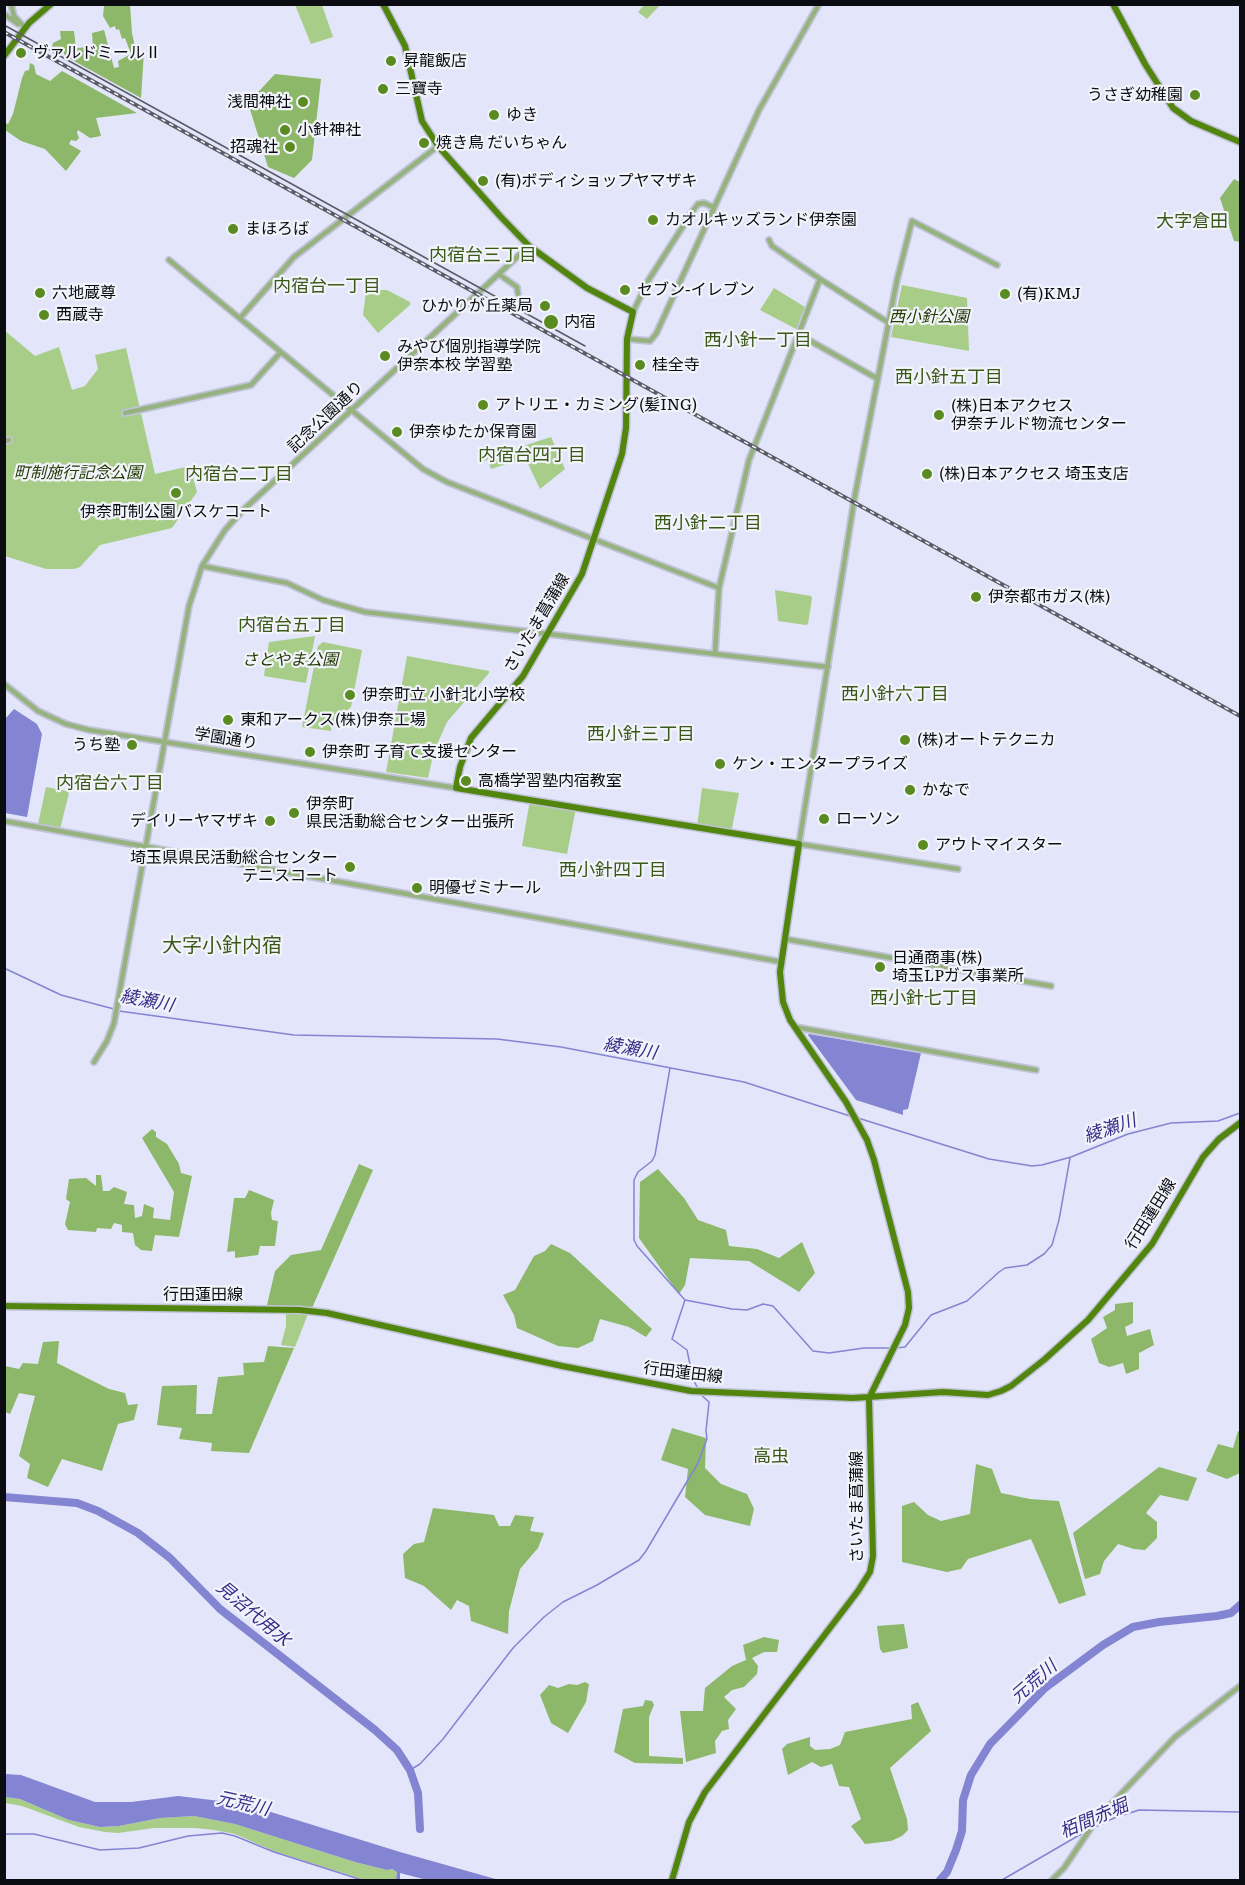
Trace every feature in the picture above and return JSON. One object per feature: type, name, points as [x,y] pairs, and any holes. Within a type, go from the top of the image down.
[{"type":"main road","points":[[4,56],[25,28],[51,4]]},
{"type":"main road","points":[[383,4],[405,46],[422,121],[438,146],[529,246],[587,288],[633,312]]},
{"type":"main road","points":[[1113,4],[1145,64],[1173,108],[1191,121],[1240,142]]},
{"type":"main road","name":"さいたま菖蒲線","points":[[456,788],[460,767],[471,738],[523,676],[578,583],[622,454],[626,428],[627,339],[633,312]]},
{"type":"main road","points":[[456,788],[800,844],[780,980],[781,995],[795,1028]]},
{"type":"main road","name":"さいたま菖蒲線","points":[[672,1881],[689,1822],[705,1792],[858,1591],[870,1572],[873,1556],[869,1398],[905,1325],[909,1300],[874,1160],[859,1123],[795,1028]]},
{"type":"main road","name":"行田蓮田線","points":[[4,1306],[313,1311],[666,1387],[733,1393],[869,1398],[944,1392],[988,1395],[1001,1392],[1011,1386],[1088,1320],[1152,1244],[1203,1157],[1219,1139],[1240,1124]]},
{"type":"street","points":[[627,339],[650,341],[656,334],[759,110],[819,4]]},
{"type":"street","points":[[11,6],[15,18],[25,28],[4,12],[11,6]]},
{"type":"street","points":[[240,318],[294,257],[438,146]]},
{"type":"street","points":[[633,312],[648,281],[698,204],[704,203],[713,207]]},
{"type":"street","points":[[958,869],[800,844],[855,495],[901,260],[912,221],[997,265]]},
{"type":"street","points":[[769,240],[772,246],[820,279],[890,323]]},
{"type":"street","name":"記念公園通り","points":[[94,1062],[106,1041],[117,1006],[189,606],[202,566],[225,530],[242,511],[529,246]]},
{"type":"street","points":[[169,260],[423,469],[447,482],[719,588]]},
{"type":"street","points":[[500,275],[517,287],[518,294]]},
{"type":"street","points":[[716,654],[719,588],[749,460],[820,279]]},
{"type":"street","points":[[798,334],[878,379]]},
{"type":"street","points":[[124,413],[251,385],[280,353]]},
{"type":"street","points":[[202,566],[287,583],[323,600],[365,612],[828,667]]},
{"type":"street","name":"学園通り","points":[[4,684],[38,711],[66,724],[89,730],[456,788]]},
{"type":"street","points":[[4,821],[782,962]]},
{"type":"street","points":[[786,939],[1051,986]]},
{"type":"street","points":[[795,1028],[1036,1070]]},
{"type":"street","points":[[1052,1881],[1064,1868],[1096,1819],[1175,1737],[1240,1686]]},
{"type":"green space","points":[[130,5],[136,51],[144,51],[141,98],[65,56],[63,51],[52,47],[53,43],[61,39],[60,31],[74,31],[76,48],[93,47],[92,33],[104,30],[114,68],[119,67],[118,61],[131,54],[119,29],[116,30],[115,26],[110,28],[103,16],[104,6]]},
{"type":"green space","points":[[295,5],[322,5],[333,37],[311,44]]},
{"type":"green space","points":[[644,5],[660,5],[647,19],[638,12]]},
{"type":"green space","points":[[30,63],[34,65],[36,74],[50,81],[62,71],[137,113],[96,118],[101,136],[90,138],[78,130],[79,138],[76,141],[71,140],[69,144],[81,151],[66,171],[45,149],[21,141],[5,130],[5,123],[8,124],[13,114],[22,78],[25,71],[29,70]]},
{"type":"green space","points":[[275,74],[321,79],[312,160],[294,178],[268,167],[248,103]]},
{"type":"green space","points":[[1234,179],[1240,182],[1240,242],[1234,241],[1220,198]]},
{"type":"green space","name":"西小針公園","points":[[902,285],[967,298],[969,351],[891,337]]},
{"type":"green space","points":[[774,288],[805,307],[796,329],[760,310]]},
{"type":"green space","points":[[368,290],[387,290],[410,302],[410,305],[378,333],[363,315]]},
{"type":"green space","name":"町制施行記念公園","points":[[4,330],[35,356],[59,347],[72,390],[85,386],[98,369],[95,355],[126,348],[155,474],[190,466],[197,492],[172,528],[100,545],[80,567],[74,569],[46,569],[5,556]]},
{"type":"green space","points":[[551,437],[565,469],[540,489],[520,447]]},
{"type":"green space","points":[[514,447],[521,459],[491,469],[488,460],[484,461],[481,453]]},
{"type":"green space","points":[[775,590],[811,596],[808,624],[778,621]]},
{"type":"green space","name":"さとやま公園","points":[[315,636],[306,683],[264,676],[269,642]]},
{"type":"green space","points":[[323,642],[362,650],[351,707],[332,724],[331,731],[302,727],[318,646]]},
{"type":"green space","points":[[407,656],[489,671],[447,722],[434,751],[428,778],[386,772]]},
{"type":"green space","points":[[46,787],[69,793],[60,829],[38,824]]},
{"type":"green space","points":[[702,788],[739,793],[731,833],[697,827]]},
{"type":"green space","points":[[530,800],[576,808],[567,854],[522,846]]},
{"type":"green space","points":[[152,1129],[156,1132],[156,1137],[167,1144],[179,1164],[181,1173],[192,1176],[179,1237],[155,1235],[152,1251],[141,1250],[135,1245],[133,1233],[122,1232],[122,1225],[114,1223],[111,1229],[97,1228],[96,1232],[68,1230],[65,1224],[70,1202],[66,1199],[69,1179],[86,1178],[96,1186],[96,1175],[101,1175],[103,1191],[109,1191],[114,1187],[127,1192],[124,1204],[134,1205],[135,1218],[142,1216],[144,1204],[154,1208],[153,1218],[170,1220],[174,1192],[142,1138]]},
{"type":"green space","points":[[359,1164],[373,1170],[312,1308],[267,1305],[275,1271],[291,1255],[321,1250]]},
{"type":"green space","points":[[658,1169],[684,1198],[698,1220],[726,1230],[729,1246],[757,1249],[779,1258],[802,1242],[815,1273],[799,1292],[749,1261],[690,1258],[685,1285],[679,1294],[639,1238],[640,1182]]},
{"type":"green space","points":[[249,1190],[274,1200],[272,1220],[278,1221],[275,1246],[260,1246],[258,1255],[235,1258],[235,1251],[227,1252],[234,1198],[245,1198]]},
{"type":"green space","points":[[551,1244],[570,1253],[652,1329],[646,1337],[629,1327],[600,1319],[593,1341],[578,1348],[558,1346],[517,1328],[514,1315],[503,1295],[515,1290],[534,1256],[545,1251]]},
{"type":"green space","points":[[1133,1302],[1133,1323],[1125,1327],[1127,1336],[1150,1329],[1154,1345],[1139,1353],[1139,1369],[1126,1374],[1123,1363],[1109,1367],[1099,1363],[1091,1339],[1107,1328],[1103,1317],[1115,1310],[1115,1304]]},
{"type":"green space","points":[[286,1312],[308,1314],[295,1347],[281,1345],[286,1326]]},
{"type":"green space","points":[[59,1341],[57,1363],[109,1389],[125,1393],[128,1405],[138,1404],[134,1420],[118,1424],[102,1471],[62,1459],[48,1487],[27,1478],[30,1464],[19,1456],[35,1396],[19,1393],[10,1414],[5,1412],[5,1366],[19,1369],[23,1363],[38,1364],[43,1342]]},
{"type":"green space","points":[[268,1346],[294,1348],[249,1453],[211,1451],[212,1443],[179,1439],[182,1428],[157,1425],[162,1386],[197,1385],[196,1414],[212,1414],[218,1377],[244,1375],[243,1363],[264,1362]]},
{"type":"green space","points":[[672,1428],[706,1438],[705,1468],[721,1484],[747,1494],[754,1509],[750,1526],[705,1515],[685,1497],[688,1469],[661,1460]]},
{"type":"green space","points":[[1238,1431],[1240,1432],[1240,1473],[1227,1479],[1206,1471],[1218,1444],[1233,1448]]},
{"type":"green space","points":[[976,1464],[992,1469],[1001,1493],[1030,1499],[1059,1501],[1086,1595],[1059,1604],[1031,1539],[968,1559],[961,1569],[947,1572],[902,1562],[902,1506],[914,1502],[928,1515],[941,1521],[970,1514]]},
{"type":"green space","points":[[1159,1467],[1197,1478],[1188,1501],[1160,1495],[1146,1513],[1157,1522],[1157,1538],[1145,1550],[1118,1544],[1104,1561],[1100,1574],[1085,1579],[1073,1533]]},
{"type":"green space","points":[[433,1508],[494,1515],[499,1526],[510,1526],[515,1515],[534,1517],[530,1531],[544,1533],[538,1548],[520,1569],[509,1611],[508,1634],[471,1621],[469,1606],[457,1600],[451,1610],[424,1586],[405,1578],[403,1554],[414,1544],[424,1542]]},
{"type":"green space","points":[[904,1624],[908,1648],[883,1653],[880,1649],[877,1626]]},
{"type":"green space","points":[[764,1637],[779,1640],[777,1652],[764,1652],[752,1658],[758,1666],[757,1674],[744,1687],[732,1690],[724,1697],[736,1709],[728,1720],[729,1729],[722,1731],[715,1741],[716,1753],[686,1762],[680,1711],[703,1711],[705,1688],[732,1666],[746,1660],[743,1645]]},
{"type":"green space","points":[[585,1682],[589,1684],[586,1702],[568,1733],[551,1723],[540,1695],[549,1685],[558,1688]]},
{"type":"green space","points":[[645,1700],[652,1701],[654,1705],[649,1717],[649,1756],[683,1758],[683,1764],[635,1763],[614,1752],[623,1709],[643,1706]]},
{"type":"green space","points":[[918,1702],[931,1731],[890,1768],[907,1819],[908,1830],[891,1841],[865,1844],[851,1826],[861,1819],[849,1787],[839,1786],[832,1764],[821,1767],[812,1762],[788,1775],[782,1749],[787,1744],[810,1737],[810,1746],[815,1750],[830,1749],[840,1745],[845,1732],[912,1719],[911,1705]]},
{"type":"green space","points":[[5,1797],[20,1799],[69,1820],[100,1827],[119,1826],[160,1818],[194,1816],[235,1824],[355,1862],[387,1870],[392,1869],[397,1872],[396,1880],[365,1880],[276,1852],[235,1834],[214,1830],[154,1828],[118,1833],[79,1827],[22,1806],[5,1803]]},
{"type":"water","points":[[14,709],[37,724],[42,734],[27,817],[5,813],[5,719]]},
{"type":"water","points":[[809,1034],[921,1053],[908,1109],[903,1110],[903,1115],[856,1100]]},
{"type":"water","points":[[5,1774],[21,1775],[95,1802],[131,1802],[178,1796],[245,1804],[499,1880],[427,1880],[400,1873],[400,1880],[396,1880],[397,1872],[392,1869],[387,1870],[355,1862],[235,1824],[194,1816],[160,1818],[119,1826],[100,1827],[69,1820],[20,1799],[5,1797]]},
{"type":"waterway","name":"綾瀬川","points":[[4,968],[61,995],[114,1009]]},
{"type":"waterway","name":"綾瀬川","points":[[119,1011],[294,1035],[497,1039],[561,1047],[744,1082],[850,1116]]},
{"type":"waterway","points":[[670,1068],[655,1155],[652,1161],[638,1172],[634,1180],[634,1240],[637,1246],[685,1300],[732,1309],[747,1310],[763,1304],[773,1306],[813,1351],[829,1353],[864,1348],[891,1348]]},
{"type":"waterway","name":"綾瀬川","points":[[858,1118],[989,1159],[1032,1166],[1071,1157],[1128,1134],[1171,1123],[1218,1121],[1240,1113]]},
{"type":"waterway","points":[[896,1348],[905,1347],[931,1315],[967,1301],[1005,1268],[1027,1265],[1044,1254],[1052,1245],[1059,1220],[1070,1158]]},
{"type":"waterway","points":[[685,1300],[672,1339],[687,1350],[693,1379],[698,1389]]},
{"type":"waterway","points":[[410,1770],[420,1764],[443,1739],[513,1648],[544,1617],[563,1602],[639,1560],[646,1551],[698,1463],[707,1439],[709,1402],[699,1393]]},
{"type":"waterway","name":"見沼代用水","points":[[4,1497],[77,1503],[98,1511],[138,1533],[170,1558],[220,1609],[375,1730],[397,1750],[410,1770],[418,1793],[420,1829]]},
{"type":"waterway","name":"元荒川","points":[[940,1880],[947,1872],[962,1831],[963,1800],[971,1775],[990,1744],[1045,1688],[1103,1645],[1133,1627],[1217,1616],[1231,1613],[1240,1605]]},
{"type":"waterway","name":"見沼代用水","points":[[220,1609],[375,1730],[397,1750],[410,1770],[418,1793],[420,1829]]},
{"type":"waterway","name":"栢間赤堀","points":[[1095,1827],[1139,1810],[1240,1812]]},
{"type":"waterway","name":"栢間赤堀","points":[[1002,1880],[1088,1830]]},
{"type":"waterway","points":[[4,1834],[34,1834],[100,1850],[139,1848],[188,1836],[222,1833],[362,1880]]},
{"type":"tram line","points":[[4,25],[585,346]]},
{"type":"railway","points":[[4,32],[1240,716]]},
{"type":"place","name":"ヴァルドミールⅡ","points":[[21,53]]},
{"type":"place","name":"昇龍飯店","points":[[391,61]]},
{"type":"place","name":"三寶寺","points":[[383,89]]},
{"type":"place","name":"うさぎ幼稚園","points":[[1195,95]]},
{"type":"place","name":"浅間神社","points":[[303,102]]},
{"type":"place","name":"ゆき","points":[[494,115]]},
{"type":"place","name":"小針神社","points":[[285,130]]},
{"type":"place","name":"焼き鳥 だいちゃん","points":[[424,143]]},
{"type":"place","name":"招魂社","points":[[290,147]]},
{"type":"place","name":"(有)ボディショップヤマザキ","points":[[483,181]]},
{"type":"place","name":"カオルキッズランド伊奈園","points":[[653,220]]},
{"type":"place","name":"まほろば","points":[[233,229]]},
{"type":"place","name":"セブン-イレブン","points":[[625,290]]},
{"type":"place","name":"六地蔵尊","points":[[40,293]]},
{"type":"place","name":"(有)KMJ","points":[[1005,294]]},
{"type":"place","name":"ひかりが丘薬局","points":[[545,306]]},
{"type":"place","name":"西蔵寺","points":[[44,315]]},
{"type":"place","name":"内宿","points":[[551,322]]},
{"type":"place","name":"みやび個別指導学院 伊奈本校 学習塾","points":[[385,356]]},
{"type":"place","name":"桂全寺","points":[[640,365]]},
{"type":"place","name":"アトリエ・カミング(髪ING)","points":[[483,405]]},
{"type":"place","name":"(株)日本アクセス 伊奈チルド物流センター","points":[[939,415]]},
{"type":"place","name":"伊奈ゆたか保育園","points":[[397,432]]},
{"type":"place","name":"(株)日本アクセス 埼玉支店","points":[[927,474]]},
{"type":"place","name":"伊奈町制公園バスケコート","points":[[176,493]]},
{"type":"place","name":"伊奈都市ガス(株)","points":[[976,597]]},
{"type":"place","name":"伊奈町立 小針北小学校","points":[[350,695]]},
{"type":"place","name":"東和アークス(株)伊奈工場","points":[[228,720]]},
{"type":"place","name":"(株)オートテクニカ","points":[[905,740]]},
{"type":"place","name":"うち塾","points":[[132,745]]},
{"type":"place","name":"伊奈町 子育て支援センター","points":[[310,752]]},
{"type":"place","name":"ケン・エンタープライズ","points":[[720,764]]},
{"type":"place","name":"高橋学習塾内宿教室","points":[[466,781]]},
{"type":"place","name":"かなで","points":[[910,790]]},
{"type":"place","name":"伊奈町 県民活動総合センター出張所","points":[[294,813]]},
{"type":"place","name":"ローソン","points":[[824,819]]},
{"type":"place","name":"デイリーヤマザキ","points":[[270,821]]},
{"type":"place","name":"アウトマイスター","points":[[923,845]]},
{"type":"place","name":"埼玉県県民活動総合センター テニスコート","points":[[350,867]]},
{"type":"place","name":"明優ゼミナール","points":[[417,888]]},
{"type":"place","name":"日通商事(株) 埼玉LPガス事業所","points":[[880,967]]},
{"type":"district","name":"大字倉田","points":[[1192,222]]},
{"type":"district","name":"内宿台三丁目","points":[[483,256]]},
{"type":"district","name":"内宿台一丁目","points":[[327,287]]},
{"type":"district","name":"西小針一丁目","points":[[758,341]]},
{"type":"district","name":"西小針五丁目","points":[[949,378]]},
{"type":"district","name":"内宿台四丁目","points":[[532,456]]},
{"type":"district","name":"内宿台二丁目","points":[[239,475]]},
{"type":"district","name":"西小針二丁目","points":[[708,524]]},
{"type":"district","name":"内宿台五丁目","points":[[292,626]]},
{"type":"district","name":"西小針六丁目","points":[[895,695]]},
{"type":"district","name":"西小針三丁目","points":[[641,735]]},
{"type":"district","name":"内宿台六丁目","points":[[110,784]]},
{"type":"district","name":"西小針四丁目","points":[[613,871]]},
{"type":"district","name":"大字小針内宿","points":[[222,946]]},
{"type":"district","name":"西小針七丁目","points":[[924,999]]},
{"type":"district","name":"高虫","points":[[771,1457]]}]
